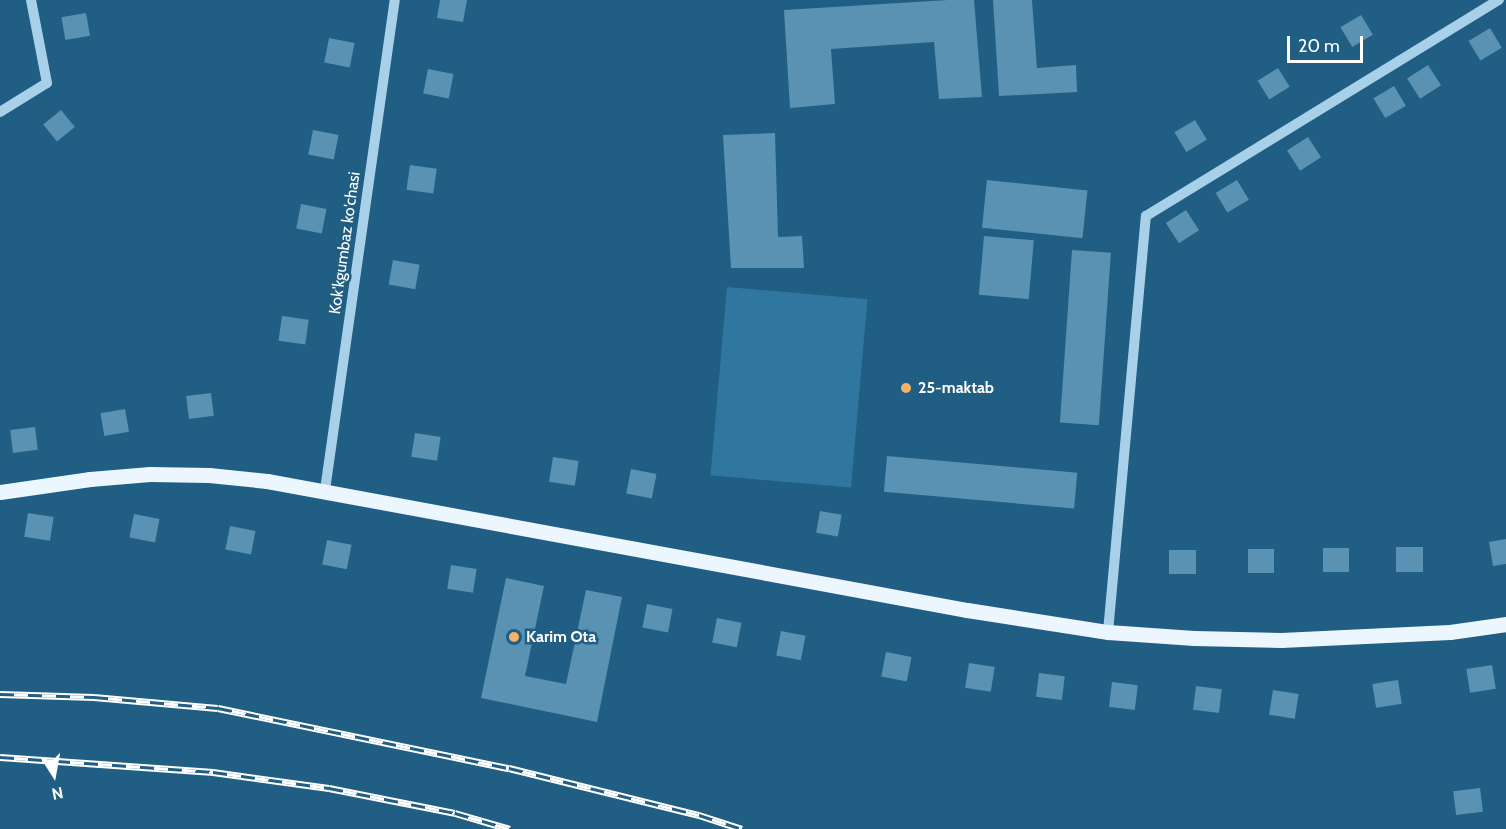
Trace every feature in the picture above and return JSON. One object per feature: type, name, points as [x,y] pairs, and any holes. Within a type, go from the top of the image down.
[{"type":"main road","points":[[0,492],[90,479],[150,474],[209,475],[324,490],[967,610],[1108,632],[1194,638],[1281,640],[1450,632],[1506,624]]},
{"type":"street","points":[[0,111],[47,83],[31,0]]},
{"type":"street","name":"Kok'kgumbaz ko'chasi","points":[[324,490],[395,0]]},
{"type":"street","points":[[1108,632],[1146,216],[1499,0]]},
{"type":"shaded area","points":[[727,287],[867,299],[851,488],[711,475]]},
{"type":"building","points":[[440,0],[467,0],[463,22],[437,18]]},
{"type":"building","points":[[974,0],[982,97],[939,99],[934,42],[831,49],[835,104],[790,108],[784,10]]},
{"type":"building","points":[[993,0],[1032,0],[1037,68],[1076,65],[1077,92],[999,96]]},
{"type":"building","points":[[86,13],[90,36],[65,40],[61,17]]},
{"type":"building","points":[[1361,15],[1373,35],[1352,47],[1340,27]]},
{"type":"building","points":[[1490,28],[1502,48],[1480,61],[1469,41]]},
{"type":"building","points":[[329,38],[355,43],[350,68],[324,63]]},
{"type":"building","points":[[1428,65],[1441,85],[1420,99],[1407,79]]},
{"type":"building","points":[[1278,68],[1290,87],[1269,99],[1258,81]]},
{"type":"building","points":[[428,69],[454,74],[449,99],[423,94]]},
{"type":"building","points":[[1394,86],[1406,106],[1385,118],[1373,98]]},
{"type":"building","points":[[61,110],[75,127],[57,142],[43,124]]},
{"type":"building","points":[[1195,120],[1207,140],[1186,152],[1174,132]]},
{"type":"building","points":[[313,130],[339,135],[334,160],[308,155]]},
{"type":"building","points":[[775,133],[778,237],[802,236],[804,268],[731,268],[723,135]]},
{"type":"building","points":[[1308,137],[1321,157],[1300,171],[1287,151]]},
{"type":"building","points":[[410,165],[437,169],[433,194],[407,190]]},
{"type":"building","points":[[987,180],[1087,191],[1082,238],[982,228]]},
{"type":"building","points":[[1237,180],[1249,200],[1227,213],[1216,193]]},
{"type":"building","points":[[301,204],[327,209],[322,234],[296,229]]},
{"type":"building","points":[[1186,210],[1199,230],[1179,243],[1166,223]]},
{"type":"building","points":[[984,236],[1034,240],[1029,299],[979,295]]},
{"type":"building","points":[[1072,250],[1111,253],[1099,425],[1060,423]]},
{"type":"building","points":[[393,260],[420,265],[415,289],[389,285]]},
{"type":"building","points":[[282,316],[309,320],[305,345],[279,341]]},
{"type":"building","points":[[211,393],[214,416],[189,419],[186,396]]},
{"type":"building","points":[[125,409],[129,432],[104,436],[100,413]]},
{"type":"building","points":[[35,427],[38,450],[13,453],[10,430]]},
{"type":"building","points":[[415,433],[441,437],[437,461],[411,457]]},
{"type":"building","points":[[887,456],[1077,473],[1074,509],[884,492]]},
{"type":"building","points":[[553,457],[579,461],[575,486],[549,482]]},
{"type":"building","points":[[631,469],[657,474],[652,499],[626,494]]},
{"type":"building","points":[[820,511],[842,515],[838,536],[816,533]]},
{"type":"building","points":[[28,513],[54,517],[50,541],[24,537]]},
{"type":"building","points":[[134,514],[160,519],[155,543],[129,538]]},
{"type":"building","points":[[230,526],[256,531],[251,555],[225,550]]},
{"type":"building","points":[[1506,539],[1506,564],[1493,566],[1489,542]]},
{"type":"building","points":[[327,540],[352,545],[347,569],[322,565]]},
{"type":"building","points":[[1396,547],[1423,547],[1423,572],[1396,572]]},
{"type":"building","points":[[1323,548],[1349,548],[1349,572],[1323,572]]},
{"type":"building","points":[[1248,549],[1274,549],[1274,573],[1248,573]]},
{"type":"building","points":[[1169,550],[1196,550],[1196,574],[1169,574]]},
{"type":"building","points":[[451,565],[477,569],[473,593],[447,589]]},
{"type":"building","name":"Karim Ota","points":[[506,578],[544,586],[525,676],[566,684],[586,590],[622,597],[597,722],[481,698]]},
{"type":"building","points":[[647,604],[673,609],[668,633],[642,628]]},
{"type":"building","points":[[717,618],[742,623],[737,647],[712,643]]},
{"type":"building","points":[[781,631],[806,636],[801,660],[776,656]]},
{"type":"building","points":[[886,652],[912,657],[907,682],[881,677]]},
{"type":"building","points":[[969,663],[995,667],[991,692],[965,688]]},
{"type":"building","points":[[1492,665],[1496,689],[1470,693],[1466,669]]},
{"type":"building","points":[[1039,673],[1065,676],[1062,700],[1036,697]]},
{"type":"building","points":[[1398,680],[1402,704],[1376,708],[1372,684]]},
{"type":"building","points":[[1112,682],[1138,685],[1135,710],[1109,707]]},
{"type":"building","points":[[1196,686],[1222,689],[1219,713],[1193,710]]},
{"type":"building","points":[[1273,690],[1299,694],[1295,719],[1269,715]]},
{"type":"building","points":[[1480,788],[1483,812],[1456,815],[1453,791]]},
{"type":"railway","points":[[0,694],[94,697],[218,708],[509,768],[699,815],[742,829]]},
{"type":"railway","points":[[0,757],[213,772],[329,788],[455,813],[510,829]]},
{"type":"place","name":"25-maktab","points":[[906,388]]},
{"type":"place","name":"Karim Ota","points":[[514,637]]}]
